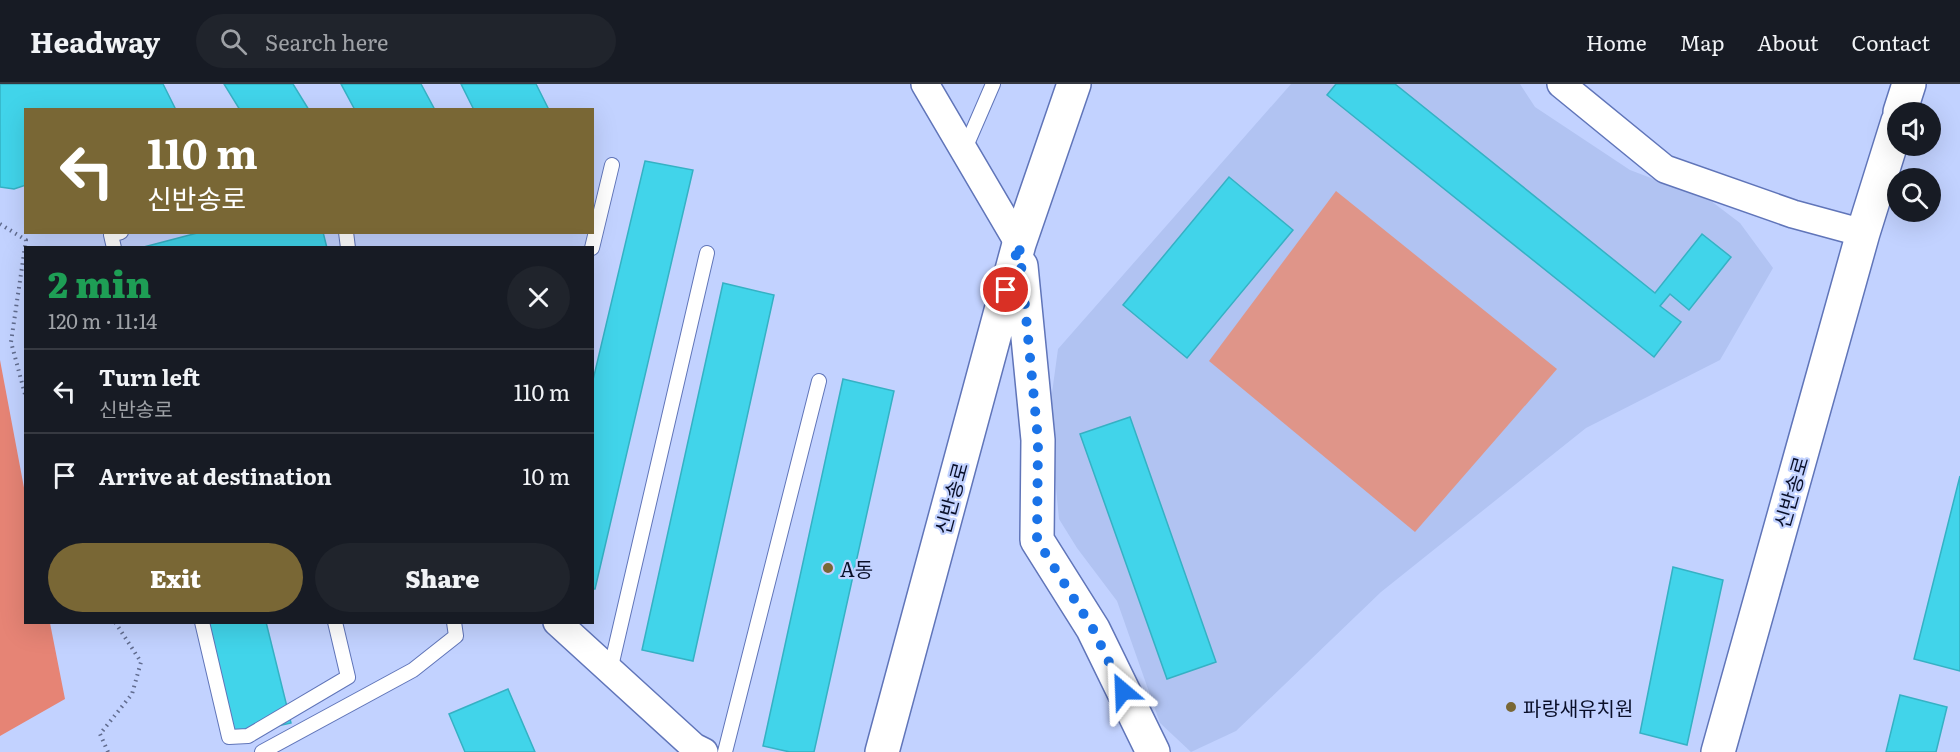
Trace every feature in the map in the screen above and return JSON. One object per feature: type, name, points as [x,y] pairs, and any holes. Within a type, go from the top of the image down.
[{"type":"main road","name":"신반송로","points":[[882,752],[1019,244],[1074,84]]},
{"type":"main road","points":[[1903,102],[1909,84]]},
{"type":"main road","name":"신반송로","points":[[1718,752],[1863,233],[1887,156]]},
{"type":"main road","name":"신반송로","points":[[1019,244],[1038,440],[1037,540],[1093,629],[1153,752]]},
{"type":"street","points":[[925,84],[1019,244]]},
{"type":"street","points":[[1561,84],[1665,169],[1793,214],[1863,233]]},
{"type":"street","points":[[559,624],[694,747],[704,752]]},
{"type":"lane","points":[[964,151],[993,84]]},
{"type":"lane","points":[[592,246],[612,165]]},
{"type":"lane","points":[[610,670],[707,253]]},
{"type":"lane","points":[[725,752],[819,381]]},
{"type":"lane","points":[[202,624],[229,737],[248,736],[348,676],[335,624]]},
{"type":"lane","points":[[262,752],[413,670],[456,636],[454,624]]},
{"type":"path","points":[[0,224],[26,240],[25,246]]},
{"type":"path","points":[[24,254],[11,342],[24,391]]},
{"type":"path","points":[[108,752],[100,734],[132,694],[141,662],[116,624]]},
{"type":"shaded area","points":[[1291,84],[1520,84],[1535,107],[1630,170],[1711,201],[1740,223],[1773,268],[1720,360],[1586,428],[1381,592],[1236,731],[1191,752],[1160,723],[1117,601],[1077,548],[1059,519],[1049,415],[1058,349]]},
{"type":"shaded area","points":[[1336,191],[1557,369],[1415,532],[1209,361]]},
{"type":"shaded area","points":[[0,360],[24,488],[24,624],[50,624],[65,699],[0,736]]},
{"type":"building","points":[[0,84],[163,84],[175,108],[24,108],[24,186],[14,189],[0,187]]},
{"type":"building","points":[[224,84],[293,84],[308,108],[239,108]]},
{"type":"building","points":[[341,84],[421,84],[434,108],[354,108]]},
{"type":"building","points":[[461,84],[536,84],[548,108],[473,108]]},
{"type":"building","points":[[1336,84],[1395,84],[1655,293],[1702,234],[1731,257],[1689,310],[1670,294],[1660,306],[1681,322],[1654,357],[1327,95]]},
{"type":"building","points":[[645,161],[693,170],[595,589],[594,376]]},
{"type":"building","points":[[1229,177],[1293,230],[1187,358],[1123,305]]},
{"type":"building","points":[[193,234],[324,234],[326,246],[148,246]]},
{"type":"building","points":[[723,283],[774,295],[693,661],[642,650]]},
{"type":"building","name":"A동","points":[[843,379],[894,391],[814,752],[790,752],[763,746]]},
{"type":"building","points":[[1130,417],[1216,662],[1167,679],[1080,434]]},
{"type":"building","points":[[1960,476],[1960,671],[1914,659]]},
{"type":"building","points":[[1673,567],[1723,580],[1687,745],[1640,733]]},
{"type":"building","points":[[202,624],[266,624],[291,723],[229,737]]},
{"type":"building","points":[[508,689],[535,752],[465,752],[449,714]]},
{"type":"building","points":[[1900,695],[1947,707],[1936,752],[1886,752]]},
{"type":"place","name":"A동","points":[[828,568]]},
{"type":"place","name":"파랑새유치원","points":[[1511,707]]},
{"type":"route","points":[[1006,290],[1019,244],[1038,440],[1037,540],[1093,629],[1123,691]]}]
